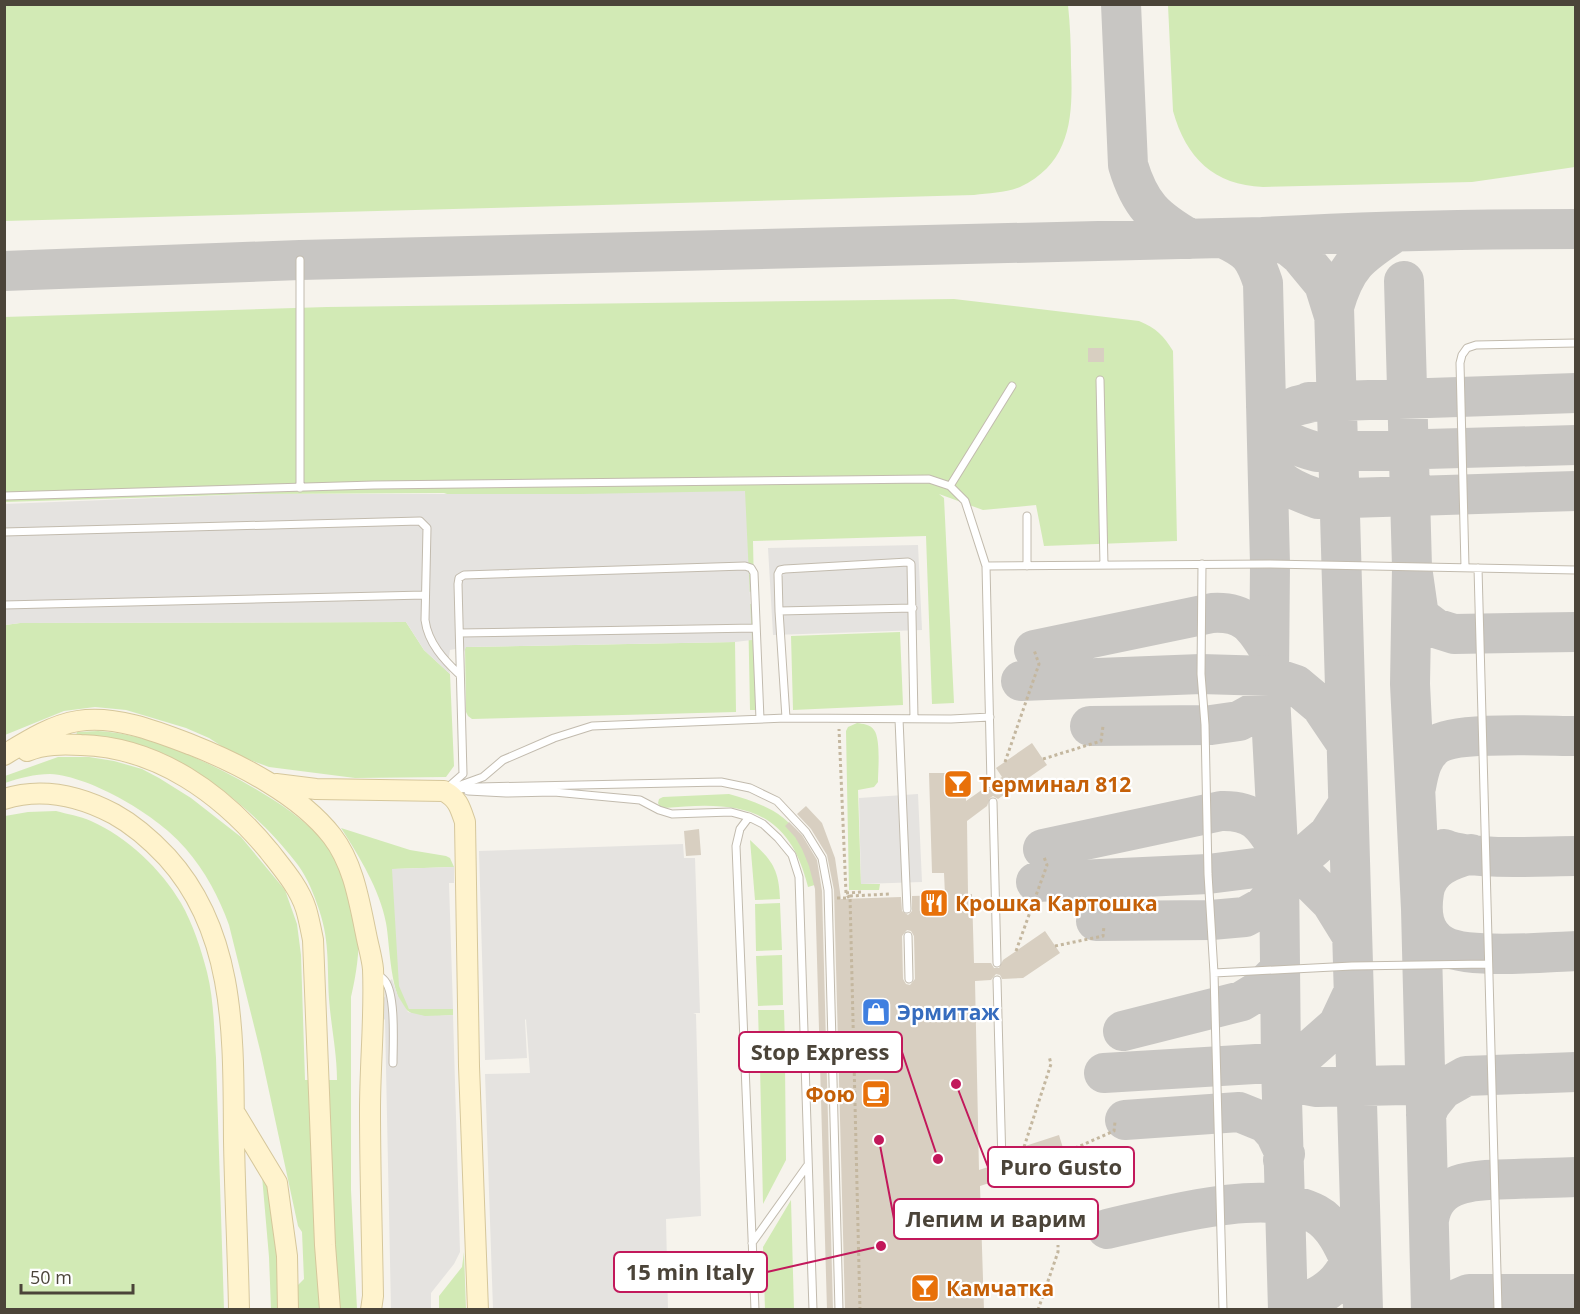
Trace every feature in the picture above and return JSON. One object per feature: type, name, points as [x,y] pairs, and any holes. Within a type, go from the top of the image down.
[{"type":"street","points":[[4,757],[26,742],[58,726],[76,721],[120,723],[150,729],[210,752],[269,784],[299,802],[332,837],[348,865],[357,890],[373,968],[370,1134],[373,1305]]},
{"type":"street","points":[[4,757],[48,745],[103,745],[135,752],[171,767],[213,795],[253,832],[290,878],[306,908],[313,940],[325,1245],[330,1309]]},
{"type":"street","points":[[269,784],[316,789],[444,790],[456,798],[465,822],[469,1066],[478,1310]]},
{"type":"street","points":[[4,799],[27,794],[45,794],[84,800],[122,819],[144,834],[160,849],[188,882],[210,924],[226,984],[233,1054],[239,1310]]},
{"type":"street","points":[[234,1112],[277,1183],[287,1256],[288,1310]]},
{"type":"lane","points":[[300,260],[300,488]]},
{"type":"lane","points":[[1465,567],[1460,397],[1462,355],[1467,348],[1476,345],[1575,343]]},
{"type":"lane","points":[[1100,380],[1104,565]]},
{"type":"lane","points":[[950,486],[1012,386]]},
{"type":"lane","points":[[4,496],[374,485],[929,479],[950,486],[965,501],[986,566],[991,784]]},
{"type":"lane","points":[[1027,516],[1027,566]]},
{"type":"lane","points":[[4,532],[420,521],[427,528],[425,595],[427,632],[448,664],[460,675]]},
{"type":"lane","points":[[786,718],[779,611],[778,574],[780,570],[908,562],[912,569],[914,718]]},
{"type":"lane","points":[[1202,564],[1201,674],[1214,973],[1223,1310]]},
{"type":"lane","points":[[986,566],[1202,564],[1575,570]]},
{"type":"lane","points":[[444,790],[463,774],[458,584],[459,578],[464,575],[745,566],[751,568],[754,573],[760,718]]},
{"type":"lane","points":[[1478,568],[1498,1310]]},
{"type":"lane","points":[[4,605],[425,595]]},
{"type":"lane","points":[[779,611],[913,608]]},
{"type":"lane","points":[[460,633],[756,628]]},
{"type":"lane","points":[[444,790],[483,777],[503,760],[554,738],[592,726],[760,718],[951,719],[990,717]]},
{"type":"lane","points":[[899,718],[907,909]]},
{"type":"lane","points":[[444,790],[478,787],[721,782],[750,788],[777,801],[806,831],[822,858],[828,890],[840,1310]]},
{"type":"lane","points":[[444,790],[506,793],[554,792],[640,800],[672,814],[731,812],[763,824],[792,855],[798,877],[813,1310]]},
{"type":"lane","points":[[993,802],[997,963]]},
{"type":"lane","points":[[749,817],[740,829],[736,846],[755,1310]]},
{"type":"lane","points":[[908,936],[909,979]]},
{"type":"lane","points":[[1214,973],[1352,966],[1488,964]]},
{"type":"lane","points":[[373,968],[386,982],[390,994],[393,1020],[393,1063]]},
{"type":"lane","points":[[997,980],[1002,1162]]},
{"type":"lane","points":[[752,1243],[807,1166]]},
{"type":"path","points":[[1005,762],[1039,664],[1034,650]]},
{"type":"path","points":[[835,898],[849,898],[846,893],[838,718]]},
{"type":"path","points":[[1043,759],[1101,741],[1103,726]]},
{"type":"path","points":[[1016,951],[1047,865],[1044,857]]},
{"type":"path","points":[[846,893],[862,892]]},
{"type":"path","points":[[860,1310],[850,896],[890,894]]},
{"type":"path","points":[[1055,946],[1103,936],[1104,926]]},
{"type":"path","points":[[1024,1147],[1051,1064],[1049,1056]]},
{"type":"path","points":[[1064,1152],[1114,1131],[1114,1122]]},
{"type":"path","points":[[1038,1310],[1058,1252],[1058,1245]]},
{"type":"green space","points":[[4,5],[1068,5],[1071,42],[1071,102],[1066,135],[1060,151],[1037,177],[1020,187],[974,195],[5,221]]},
{"type":"green space","points":[[1168,5],[1575,5],[1575,167],[1472,182],[1263,187],[1230,181],[1204,166],[1194,155],[1179,128],[1173,111]]},
{"type":"green space","points":[[954,299],[1139,321],[1163,337],[1173,351],[1177,541],[1044,546],[1036,505],[983,510],[939,494],[944,498],[954,703],[932,704],[926,536],[753,541],[754,589],[750,592],[444,493],[259,494],[5,502],[4,317],[327,307]]},
{"type":"green space","points":[[749,604],[752,604],[757,710],[750,710]]},
{"type":"green space","points":[[406,622],[424,650],[450,674],[454,766],[446,777],[355,778],[269,767],[234,754],[209,738],[186,728],[126,710],[95,707],[64,711],[5,735],[5,625],[20,623]]},
{"type":"green space","points":[[900,632],[903,705],[793,710],[791,636]]},
{"type":"green space","points":[[735,642],[736,712],[472,719],[466,712],[465,647]]},
{"type":"green space","points":[[857,723],[872,728],[878,740],[878,782],[874,787],[858,790],[861,884],[880,884],[879,890],[849,890],[846,731],[848,727]]},
{"type":"green space","points":[[98,731],[131,736],[178,750],[250,786],[289,811],[313,830],[329,848],[340,870],[354,909],[358,938],[357,963],[351,997],[351,1190],[357,1309],[298,1309],[297,1286],[304,1279],[302,1232],[298,1226],[261,1054],[229,925],[221,904],[205,875],[186,849],[160,824],[124,800],[104,790],[67,776],[39,775],[5,783],[5,776],[58,757],[89,757],[114,761],[142,769],[159,778],[191,798],[241,837],[285,890],[297,924],[301,955],[305,1080],[337,1080],[326,940],[321,916],[310,887],[298,865],[264,827],[247,810],[208,779],[167,755],[138,744],[76,736],[77,732]]},
{"type":"green space","points":[[729,794],[768,808],[793,827],[807,854],[818,884],[808,887],[799,860],[787,839],[773,824],[756,814],[736,808],[714,806],[664,808],[658,803],[663,797]]},
{"type":"green space","points":[[56,811],[91,821],[104,828],[130,845],[153,866],[181,903],[205,963],[212,1004],[216,1058],[224,1309],[5,1309],[5,816]]},
{"type":"green space","points":[[341,828],[410,850],[450,858],[454,867],[393,869],[409,1009],[453,1009],[453,1015],[418,1015],[408,1011],[402,1005],[394,983],[386,923],[379,898],[362,862]]},
{"type":"green space","points":[[750,840],[764,853],[773,866],[778,880],[780,899],[755,900]]},
{"type":"green space","points":[[780,903],[782,950],[756,951],[755,904]]},
{"type":"green space","points":[[782,955],[783,1005],[758,1006],[756,956]]},
{"type":"green space","points":[[758,1010],[784,1010],[785,1044],[759,1045]]},
{"type":"green space","points":[[785,1065],[786,1160],[763,1204],[760,1066]]},
{"type":"green space","points":[[262,1176],[267,1185],[277,1257],[277,1309],[271,1309]]},
{"type":"green space","points":[[791,1200],[794,1309],[765,1309],[763,1247]]},
{"type":"green space","points":[[464,1252],[466,1309],[439,1309],[439,1296],[462,1267]]},
{"type":"shaded area","points":[[745,491],[752,640],[466,647],[464,652],[461,648],[450,650],[448,664],[450,674],[424,650],[406,622],[20,623],[5,625],[4,504],[259,494],[581,494]]},
{"type":"shaded area","points":[[918,545],[922,630],[773,635],[768,548]]},
{"type":"shaded area","points":[[918,794],[922,882],[861,884],[859,798]]},
{"type":"shaded area","points":[[683,844],[684,858],[695,858],[700,1013],[693,1013],[696,1014],[701,1216],[666,1219],[668,1309],[493,1309],[485,1074],[530,1073],[526,1019],[527,1058],[485,1060],[479,851]]},
{"type":"shaded area","points":[[454,867],[454,883],[449,883],[453,1009],[409,1009],[399,986],[392,869]]},
{"type":"shaded area","points":[[392,979],[398,996],[408,1012],[425,1016],[453,1015],[460,1252],[454,1264],[431,1293],[431,1309],[391,1309],[383,998],[385,997],[385,984]]},
{"type":"building","points":[[1088,348],[1104,348],[1104,362],[1088,362]]},
{"type":"building","points":[[1032,743],[1047,765],[998,799],[993,796],[990,798],[987,806],[967,821],[968,894],[972,894],[974,963],[991,963],[994,968],[999,968],[1003,960],[1045,931],[1060,953],[1023,978],[1002,979],[996,974],[991,980],[975,981],[979,1170],[997,1164],[1000,1168],[1004,1168],[1008,1161],[1019,1157],[1016,1149],[1059,1135],[1066,1158],[980,1186],[984,1310],[845,1310],[834,890],[827,855],[811,829],[797,814],[806,806],[822,823],[835,858],[841,899],[901,897],[902,911],[908,915],[912,911],[912,896],[945,895],[944,873],[932,873],[929,773],[965,773],[966,801],[986,787],[991,790],[994,788],[997,780],[1002,777],[996,768]],"holes":[[[907,930],[911,931],[914,936],[915,979],[910,985],[906,984],[903,979],[902,936]]]},
{"type":"building","points":[[789,822],[802,835],[817,860],[822,891],[833,1310],[827,1310],[815,889],[802,849],[785,826]]},
{"type":"building","points":[[699,829],[701,855],[686,856],[684,831]]},
{"type":"taxiway","points":[[1121,4],[1128,165],[1138,190],[1150,209],[1190,239]]},
{"type":"taxiway","points":[[4,271],[300,260],[1263,237],[1497,229],[1576,229]]},
{"type":"taxiway","points":[[1363,1310],[1334,307],[1344,281],[1355,263],[1394,233]]},
{"type":"taxiway","points":[[1263,237],[1289,246],[1300,255],[1324,284],[1334,316]]},
{"type":"taxiway","points":[[1223,238],[1245,250],[1257,266],[1263,283],[1270,564],[1269,676],[1279,866],[1281,1064],[1288,1310]]},
{"type":"taxiway","points":[[1404,281],[1412,567],[1419,616],[1435,628],[1454,634],[1576,632]]},
{"type":"taxiway","points":[[1309,402],[1576,393]]},
{"type":"taxiway","points":[[1312,402],[1294,407],[1277,421],[1272,430],[1268,451],[1273,471],[1280,480],[1293,489],[1318,499],[1576,491]]},
{"type":"taxiway","points":[[1266,407],[1274,426],[1284,438],[1298,446],[1317,452],[1576,445]]},
{"type":"taxiway","points":[[1412,567],[1410,684],[1421,909],[1431,1310]]},
{"type":"taxiway","points":[[1034,650],[1212,613],[1232,614],[1247,621],[1269,650]]},
{"type":"taxiway","points":[[1021,681],[1201,674],[1269,676],[1296,685],[1321,706],[1346,743]]},
{"type":"taxiway","points":[[1090,726],[1211,725],[1239,721],[1257,711],[1265,702],[1269,676]]},
{"type":"taxiway","points":[[1416,787],[1424,758],[1436,745],[1446,741],[1481,736],[1576,736]]},
{"type":"taxiway","points":[[1036,882],[1208,874],[1287,864],[1306,854],[1328,835],[1348,804]]},
{"type":"taxiway","points":[[1043,849],[1221,811],[1241,813],[1256,820],[1278,849]]},
{"type":"taxiway","points":[[1444,849],[1456,853],[1489,856],[1576,856]]},
{"type":"taxiway","points":[[1471,854],[1441,866],[1426,883],[1423,900],[1424,921],[1435,940],[1454,950],[1487,954],[1576,951]]},
{"type":"taxiway","points":[[1266,868],[1310,881],[1331,902],[1352,936]]},
{"type":"taxiway","points":[[1096,921],[1211,920],[1245,917],[1263,907],[1279,884]]},
{"type":"taxiway","points":[[1123,1031],[1242,1001],[1260,990],[1280,970]]},
{"type":"taxiway","points":[[1104,1073],[1290,1062],[1304,1055],[1338,1025],[1353,993]]},
{"type":"taxiway","points":[[1281,1064],[1301,1084],[1317,1087],[1406,1085]]},
{"type":"taxiway","points":[[1426,1115],[1430,1105],[1443,1089],[1466,1076],[1576,1072]]},
{"type":"taxiway","points":[[1125,1120],[1239,1112],[1266,1123],[1275,1133],[1285,1154],[1283,1160]]},
{"type":"taxiway","points":[[1429,1220],[1433,1206],[1440,1196],[1450,1188],[1462,1184],[1488,1180],[1576,1177]]},
{"type":"taxiway","points":[[1107,1229],[1213,1206],[1242,1203],[1295,1206],[1324,1219],[1342,1243],[1358,1278]]},
{"type":"taxiway","points":[[1288,1308],[1314,1298],[1334,1285],[1348,1267],[1359,1241]]},
{"type":"taxiway","points":[[1443,1310],[1455,1300],[1469,1294],[1576,1294]]},
{"type":"place","name":"Терминал 812","points":[[958,784]]},
{"type":"place","name":"Крошка Картошка","points":[[934,903]]},
{"type":"place","name":"Эрмитаж","points":[[876,1012]]},
{"type":"place","name":"Puro Gusto","points":[[956,1084]]},
{"type":"place","name":"Фою","points":[[876,1094]]},
{"type":"place","name":"Лепим и варим","points":[[879,1140]]},
{"type":"place","name":"Stop Express","points":[[938,1159]]},
{"type":"place","name":"15 min Italy","points":[[881,1246]]},
{"type":"place","name":"Камчатка","points":[[925,1288]]}]
